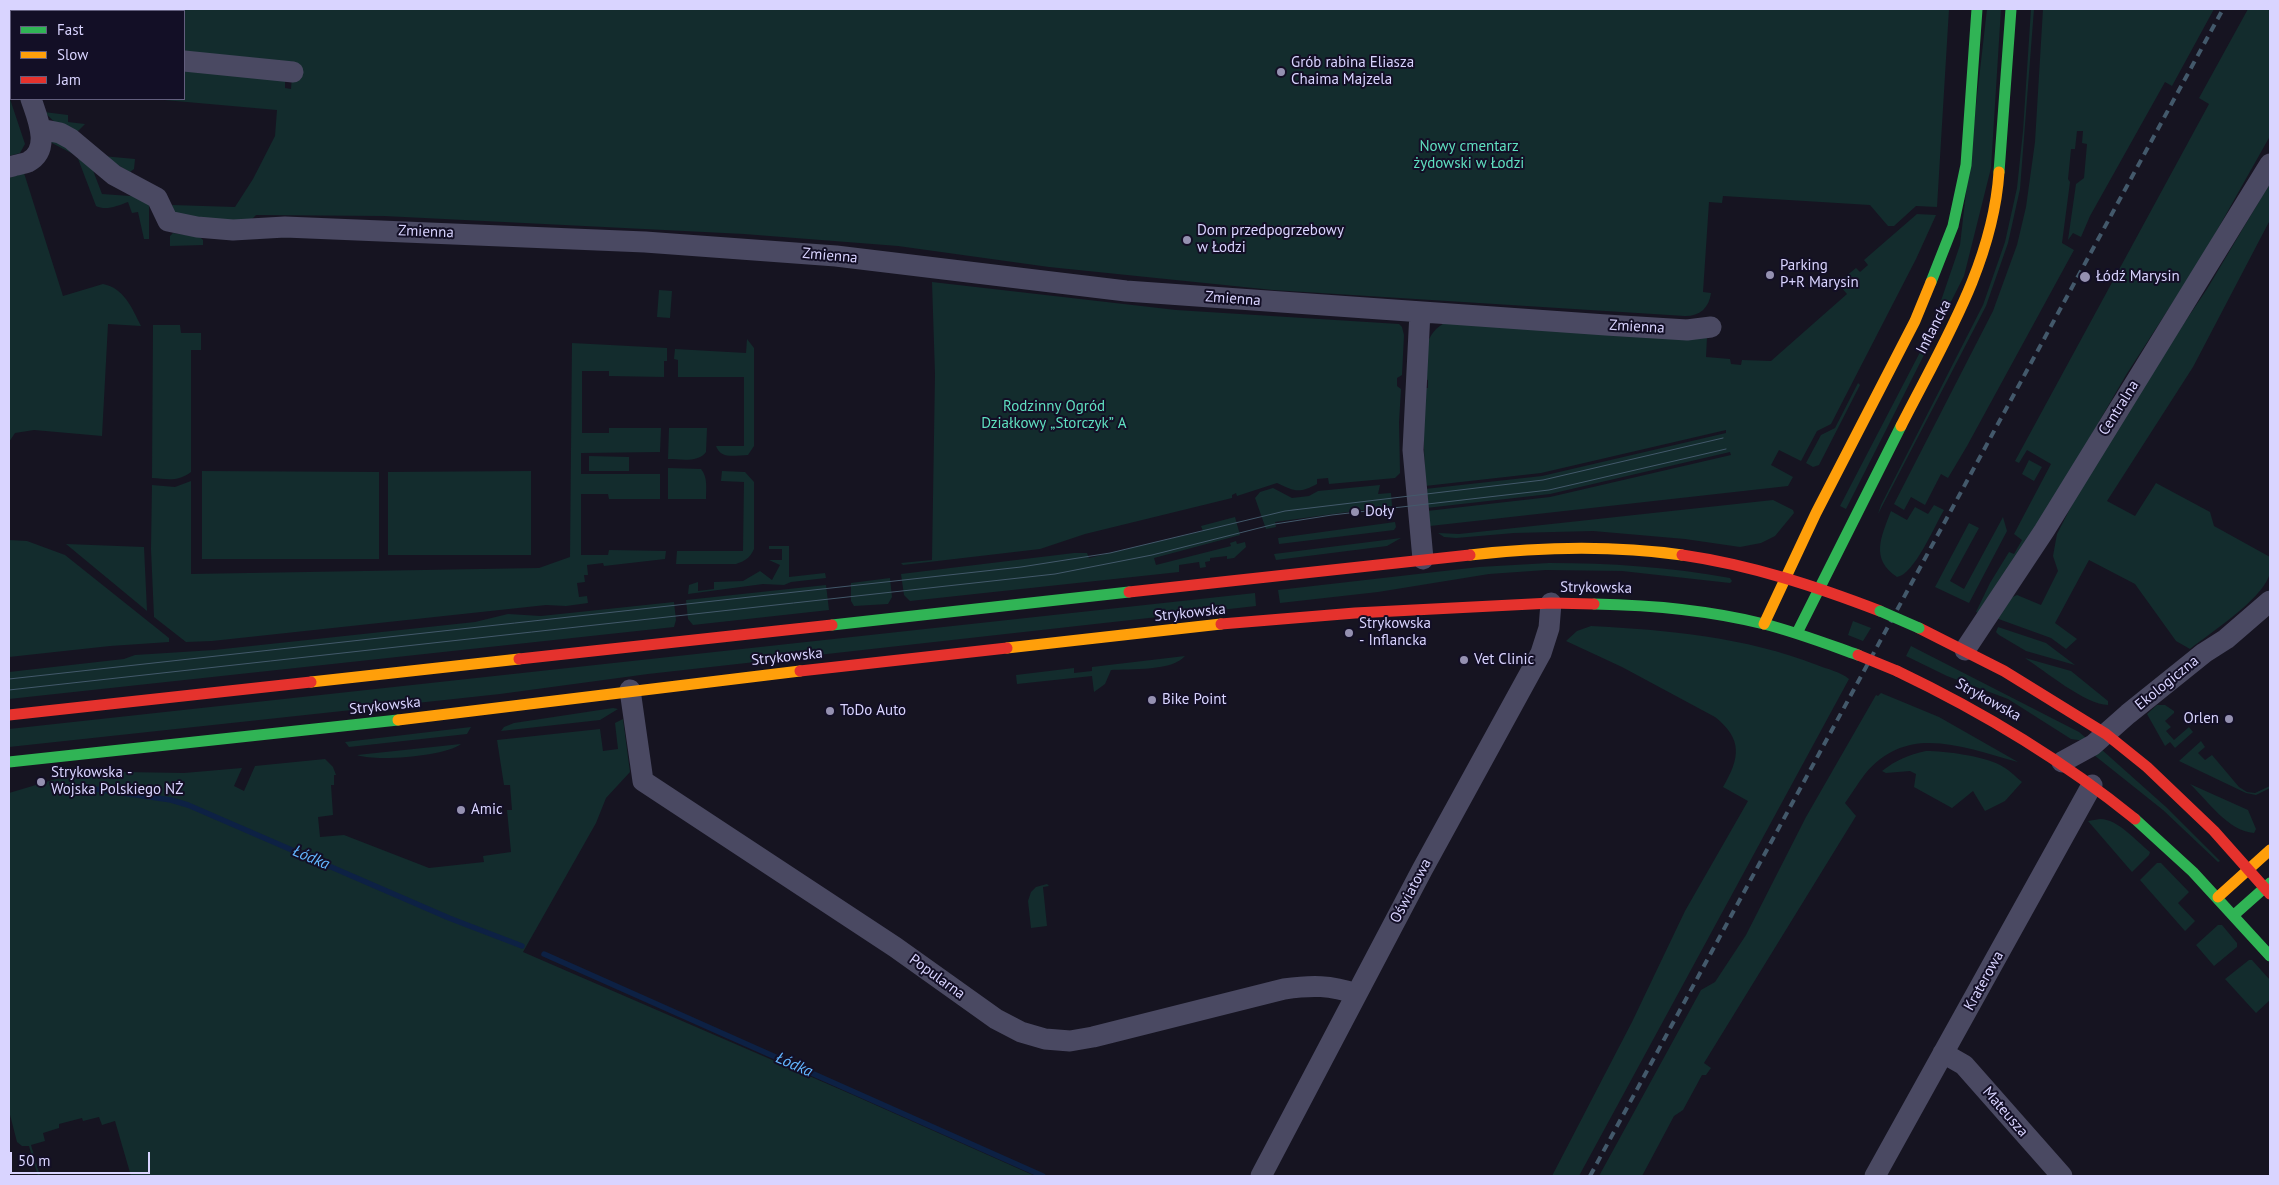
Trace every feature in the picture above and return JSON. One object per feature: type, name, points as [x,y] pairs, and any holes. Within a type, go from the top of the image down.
[{"type":"main road","name":"Inflancka","points":[[1764,624],[1816,513],[1914,321],[1954,226],[1966,166],[1977,9]]},
{"type":"main road","name":"Inflancka","points":[[1797,633],[1818,587],[1959,313],[1979,266],[1998,189],[2011,9]]},
{"type":"main road","name":"Strykowska","points":[[9,715],[1423,559],[1522,549],[1611,549],[1707,559],[1786,577],[1880,611],[1965,650],[2067,708],[2106,734],[2173,791],[2268,888]]},
{"type":"main road","name":"Strykowska","points":[[9,762],[496,709],[630,690],[1265,619],[1551,603],[1618,603],[1678,607],[1764,624],[1797,633],[1858,655],[1934,688],[2007,727],[2062,762],[2167,846],[2218,897],[2270,956]]},
{"type":"main road","points":[[2218,897],[2270,850]]},
{"type":"main road","points":[[2234,915],[2268,888]]},
{"type":"street","points":[[185,61],[293,72]]},
{"type":"street","points":[[9,167],[28,162],[35,156],[42,143],[31,100]]},
{"type":"street","name":"Zmienna","points":[[40,129],[60,133],[71,139],[114,175],[157,198],[168,221],[175,224],[213,229],[239,230],[284,227],[645,242],[836,256],[1126,291],[1687,330],[1712,327]]},
{"type":"street","name":"Centralna","points":[[1965,650],[2044,531],[2270,164]]},
{"type":"street","points":[[1420,312],[1412,450],[1423,559]]},
{"type":"street","name":"Ekologiczna","points":[[2062,762],[2078,755],[2106,734],[2162,686],[2226,638],[2270,601]]},
{"type":"street","name":"Oświatowa","points":[[1261,1176],[1422,870],[1541,653],[1550,623],[1551,603]]},
{"type":"street","name":"Popularna","points":[[630,690],[643,781],[895,947],[996,1019],[1021,1032],[1045,1039],[1070,1041],[1093,1037],[1284,989],[1311,985],[1336,987],[1357,994]]},
{"type":"street","name":"Kraterowa","points":[[1875,1176],[2092,785]]},
{"type":"street","name":"Mateusza","points":[[1944,1053],[1964,1066],[2062,1176]]},
{"type":"green space","name":"Nowy cmentarz żydowski w Łodzi","points":[[1949,9],[1937,207],[1916,206],[1894,226],[1888,226],[1870,205],[1723,196],[1722,203],[1709,202],[1703,292],[1711,293],[1706,307],[1699,313],[1690,316],[1273,290],[1049,267],[898,246],[744,234],[384,216],[256,215],[248,223],[215,222],[174,213],[172,205],[235,207],[253,179],[275,136],[277,110],[164,100],[185,100],[185,69],[285,78],[285,88],[291,89],[293,62],[185,52],[185,10],[26,10]]},
{"type":"green space","points":[[1987,9],[2001,9],[1991,168],[1964,276],[1846,509],[1840,506],[1930,333],[1960,245]]},
{"type":"green space","points":[[2031,9],[2034,9],[2020,189],[2008,243],[1986,306],[1878,514],[1983,305],[2005,242],[2017,188],[2023,131]]},
{"type":"green space","points":[[2043,9],[2214,9],[2172,86],[2165,82],[2090,216],[2081,237],[2073,233],[2068,240],[2076,184],[2084,178],[2087,144],[2082,143],[2083,131],[2077,131],[2075,149],[2071,149],[2068,179],[2070,182],[2062,243],[2074,250],[1948,478],[1941,474],[1925,505],[1911,497],[1904,510],[1894,504],[1993,311],[2017,245],[2026,207],[2035,142]]},
{"type":"green space","points":[[2248,9],[2270,9],[2270,136],[2202,257],[2126,375],[2056,496],[1981,614],[1976,612],[1990,583],[2009,552],[2014,554],[2022,540],[2014,534],[2051,464],[2027,450],[2019,463],[2015,461],[2209,104],[2199,98]]},
{"type":"green space","points":[[9,96],[25,144],[20,153],[9,156]]},
{"type":"green space","points":[[44,112],[68,115],[68,122],[85,124],[78,131],[62,129]]},
{"type":"green space","points":[[49,136],[89,160],[102,194],[144,197],[149,202],[149,239],[144,239],[138,212],[132,213],[128,202],[108,208],[96,206],[77,156],[50,142]]},
{"type":"green space","points":[[102,156],[135,159],[134,169],[130,172]]},
{"type":"green space","points":[[24,173],[63,296],[103,284],[110,286],[122,294],[141,326],[108,324],[102,436],[34,430],[15,433],[9,442],[9,178]]},
{"type":"green space","points":[[2270,183],[2270,220],[2193,367],[2107,501],[2135,516],[2156,483],[2210,512],[2214,526],[2270,557],[2270,574],[2264,585],[2246,605],[2190,649],[2176,641],[2135,584],[2089,560],[2055,623],[2077,639],[2066,649],[2051,638],[1993,617],[2008,599],[2017,595],[2041,605],[2058,571],[2053,556],[2057,534],[2074,501],[2125,411],[2207,289]]},
{"type":"green space","points":[[1917,214],[1936,215],[1916,259],[1831,424],[1817,431],[1801,461],[1779,450],[1771,465],[1793,477],[1788,486],[1430,526],[1427,511],[1550,497],[1731,455],[1730,452],[1550,494],[1426,508],[1425,489],[1542,476],[1726,433],[1726,430],[1541,473],[1425,486],[1422,388],[1428,388],[1428,380],[1422,379],[1427,346],[1430,338],[1439,326],[1447,322],[1707,337],[1706,357],[1730,359],[1731,364],[1741,365],[1742,360],[1771,361],[1847,294],[1840,286],[1840,281],[1856,268],[1860,272],[1868,265],[1864,260]]},
{"type":"green space","points":[[173,233],[200,237],[203,240],[203,245],[170,246],[170,236]]},
{"type":"green space","name":"Rodzinny Ogród Działkowy „Storczyk” A","points":[[932,282],[1176,310],[1399,324],[1404,335],[1402,375],[1397,378],[1397,386],[1401,389],[1399,422],[1400,473],[1395,478],[1329,484],[1328,478],[1317,479],[1317,484],[1301,490],[1292,489],[1277,483],[1237,496],[1236,493],[1232,495],[1232,498],[1085,534],[1040,549],[903,565],[901,563],[932,560],[935,374]]},
{"type":"green space","points":[[659,290],[672,291],[670,318],[657,317]]},
{"type":"green space","points":[[153,325],[180,325],[181,333],[201,333],[201,350],[191,350],[191,472],[177,479],[152,478]]},
{"type":"green space","points":[[747,339],[754,348],[754,446],[748,455],[729,456],[721,453],[716,446],[744,446],[744,377],[678,377],[678,360],[674,359],[675,349],[746,353]]},
{"type":"green space","points":[[572,343],[667,348],[667,361],[664,361],[664,377],[609,376],[609,371],[582,371],[582,433],[609,433],[609,428],[661,428],[660,452],[581,453],[581,474],[660,474],[660,499],[609,499],[608,494],[581,494],[581,555],[608,555],[609,550],[666,551],[665,559],[604,566],[603,563],[587,565],[588,575],[584,575],[585,582],[577,583],[579,597],[587,596],[588,603],[566,606],[546,605],[212,641],[186,642],[154,617],[151,549],[152,485],[175,487],[191,481],[191,574],[539,568],[570,557]]},
{"type":"green space","points":[[1858,383],[1860,385],[1819,465],[1813,467],[1806,463],[1821,435],[1835,428]]},
{"type":"green space","points":[[669,428],[707,428],[706,452],[694,459],[668,459]]},
{"type":"green space","points":[[589,456],[629,457],[629,471],[589,471]]},
{"type":"green space","points":[[2029,460],[2042,467],[2034,481],[2022,474]]},
{"type":"green space","points":[[668,468],[701,469],[706,479],[706,499],[668,499]]},
{"type":"green space","points":[[202,471],[379,472],[379,559],[202,559]]},
{"type":"green space","points":[[531,471],[531,555],[388,555],[388,472]]},
{"type":"green space","points":[[722,471],[745,472],[754,482],[754,549],[747,559],[736,564],[676,564],[677,551],[743,551],[744,482],[721,481]]},
{"type":"green space","points":[[1380,485],[1378,494],[1391,493],[1392,506],[1275,522],[1276,527],[1266,529],[1255,498],[1260,492],[1273,488],[1292,498],[1309,496],[1318,491]]},
{"type":"green space","points":[[1773,500],[1793,510],[1794,513],[1775,536],[1761,543],[1740,547],[1685,539],[1593,531],[1514,533],[1456,538],[1444,537],[1438,533],[1459,534]]},
{"type":"green space","points":[[1934,505],[1944,510],[1917,559],[1904,574],[1897,577],[1883,563],[1880,547],[1891,511],[1907,520],[1915,507],[1928,514]]},
{"type":"green space","points":[[1235,517],[1240,535],[1154,558],[1156,565],[1231,546],[1230,543],[1236,541],[1237,544],[1245,542],[1246,547],[1234,558],[1227,559],[1227,556],[1210,558],[1210,561],[1205,562],[1206,567],[1200,568],[1199,562],[1179,565],[1179,572],[910,601],[904,595],[901,574],[1074,553],[1087,553],[1089,558],[1203,531],[1201,526]]},
{"type":"green space","points":[[2003,517],[2007,531],[1969,603],[1935,587],[1969,523],[1979,528],[1950,581],[1964,589]]},
{"type":"green space","points":[[1395,522],[1396,527],[1394,530],[1279,544],[1278,538]]},
{"type":"green space","points":[[1401,538],[1387,546],[1276,560],[1274,554]]},
{"type":"green space","points":[[9,540],[27,541],[65,555],[169,638],[169,642],[110,646],[9,657]]},
{"type":"green space","points":[[66,544],[144,547],[147,611]]},
{"type":"green space","points":[[769,546],[789,546],[789,577],[825,573],[826,578],[791,582],[784,585],[763,584],[688,594],[689,585],[698,582],[698,591],[714,589],[714,582],[743,581],[760,571],[772,580],[780,565],[769,560],[782,560],[782,549],[769,549]]},
{"type":"green space","points":[[1549,563],[1662,568],[1730,578],[1732,581],[1730,583],[1622,571],[1546,570],[1489,574],[1378,592],[1280,603],[1278,590],[1479,567]]},
{"type":"green space","points":[[890,578],[892,597],[888,604],[854,606],[851,601],[851,583]]},
{"type":"green space","points":[[826,585],[829,610],[693,625],[688,619],[686,600]]},
{"type":"green space","points":[[1255,593],[1256,606],[648,674],[500,694],[9,747],[9,729]]},
{"type":"green space","points":[[674,602],[676,620],[674,627],[9,699],[9,672],[124,659],[135,655],[214,650],[475,622],[508,614],[541,616]]},
{"type":"green space","points":[[1853,621],[1871,628],[1863,641],[1848,635]]},
{"type":"green space","points":[[1591,626],[1649,630],[1734,641],[1790,655],[1849,679],[1579,1176],[1552,1176],[1632,1022],[1685,911],[1748,801],[1723,787],[1733,767],[1736,749],[1730,733],[1724,725],[1715,717],[1622,667],[1566,641],[1577,631]]},
{"type":"green space","points":[[1998,627],[2046,643],[2075,665],[2026,651],[1999,635],[1996,632]]},
{"type":"green space","points":[[1911,646],[2079,732],[2086,738],[2085,741],[2071,739],[2008,699],[1947,676],[1906,656]]},
{"type":"green space","points":[[1185,656],[1179,661],[1161,667],[1111,670],[1105,684],[1094,692],[1092,676],[1017,684],[1016,675],[1074,668],[1074,673],[1092,671],[1092,667]]},
{"type":"green space","points":[[2025,658],[2071,671],[2108,701],[2108,705],[2099,704],[2077,694]]},
{"type":"green space","points":[[1881,693],[1939,717],[2018,762],[1957,746],[1937,743],[1918,744],[1899,748],[1882,758],[1865,774],[1845,803],[1856,816],[1704,1063],[1711,1068],[1706,1075],[1702,1075],[1683,1110],[1674,1116],[1642,1176],[1599,1176],[1701,990],[1715,982],[1746,935],[1806,817],[1876,695],[1878,696]]},
{"type":"green space","points":[[2157,705],[2165,705],[2174,711],[2165,721],[2171,727],[2166,731],[2174,740],[2189,727],[2193,732],[2175,748],[2170,742],[2165,746],[2147,714]]},
{"type":"green space","points":[[613,708],[618,709],[600,720],[501,731],[504,727],[514,723]]},
{"type":"green space","points":[[623,719],[630,772],[606,798],[596,823],[523,952],[1035,1176],[131,1176],[115,1121],[102,1125],[99,1117],[83,1121],[82,1118],[59,1124],[59,1128],[43,1133],[45,1141],[31,1145],[40,1176],[38,1176],[29,1146],[22,1146],[17,1142],[9,1111],[9,793],[56,779],[122,772],[184,773],[242,768],[234,786],[244,791],[255,766],[325,759],[333,767],[336,775],[334,775],[334,785],[331,785],[333,815],[318,817],[320,837],[344,835],[429,868],[484,862],[483,856],[511,852],[507,810],[512,810],[510,785],[504,785],[497,740],[600,729],[603,751],[618,749],[615,723]]},
{"type":"green space","points":[[471,727],[467,734],[349,747],[345,742]]},
{"type":"green space","points":[[2201,741],[2205,747],[2198,753],[2205,760],[2212,755],[2239,787],[2247,792],[2255,793],[2270,786],[2270,788],[2256,795],[2246,793],[2179,761]]},
{"type":"green space","points":[[461,744],[441,752],[411,757],[379,758],[357,755]]},
{"type":"green space","points":[[2101,749],[2166,807],[2220,861],[2218,862],[2163,810],[2094,755]]},
{"type":"green space","points":[[1926,751],[1984,759],[2006,768],[2022,782],[2005,801],[1985,811],[1973,791],[1952,808],[1914,787],[1916,774],[1910,771],[1886,773],[1882,771],[1902,758]]},
{"type":"green space","points":[[2190,784],[2248,810],[2256,829],[2254,833],[2236,827],[2227,821]]},
{"type":"green space","points":[[2107,820],[2120,827],[2150,852],[2132,872],[2088,821]]},
{"type":"green space","points":[[2157,863],[2161,863],[2189,892],[2178,903],[2195,921],[2185,931],[2140,880]]},
{"type":"green space","points":[[1047,884],[1049,886],[1043,887],[1047,926],[1031,928],[1028,901],[1031,892],[1036,887]]},
{"type":"green space","points":[[2218,925],[2222,925],[2237,943],[2237,947],[2214,966],[2196,945]]},
{"type":"green space","points":[[2249,960],[2252,960],[2270,980],[2270,1000],[2256,1013],[2225,979]]},
{"type":"waterway","name":"Łódka","points":[[95,789],[171,800],[188,805],[449,918],[522,946]]},
{"type":"waterway","name":"Łódka","points":[[544,954],[1043,1176]]},
{"type":"tram line","points":[[9,679],[1021,567],[1110,553],[1285,511],[1543,480],[1723,438]]},
{"type":"tram line","points":[[9,690],[1055,574],[1152,555],[1275,524],[1332,515],[1549,490],[1726,449]]},
{"type":"railway","points":[[1590,1176],[2223,9]]},
{"type":"traffic: fast","points":[[1931,282],[1953,226],[1966,165],[1977,9]]},
{"type":"traffic: fast","points":[[1999,172],[2011,9]]},
{"type":"traffic: fast","points":[[1797,633],[1901,426]]},
{"type":"traffic: fast","points":[[832,625],[1129,592]]},
{"type":"traffic: fast","points":[[1594,604],[1680,609],[1743,619],[1811,638],[1858,655]]},
{"type":"traffic: fast","points":[[1880,611],[1919,628]]},
{"type":"traffic: fast","points":[[9,762],[398,720]]},
{"type":"traffic: fast","points":[[2135,819],[2193,872],[2270,956]]},
{"type":"traffic: fast","points":[[2234,915],[2270,883]]},
{"type":"traffic: slow","points":[[1901,426],[1948,334],[1976,271],[1987,239],[1995,206],[1999,172]]},
{"type":"traffic: slow","points":[[1764,624],[1816,513],[1915,321],[1931,282]]},
{"type":"traffic: slow","points":[[1470,555],[1576,548],[1602,548],[1682,555]]},
{"type":"traffic: slow","points":[[1007,648],[1221,624]]},
{"type":"traffic: slow","points":[[311,682],[519,659]]},
{"type":"traffic: slow","points":[[398,720],[800,671]]},
{"type":"traffic: slow","points":[[2218,897],[2270,850]]},
{"type":"traffic: jam","points":[[1129,592],[1470,555]]},
{"type":"traffic: jam","points":[[1682,555],[1733,564],[1782,577],[1880,611]]},
{"type":"traffic: jam","points":[[1221,624],[1355,613],[1551,603],[1594,604]]},
{"type":"traffic: jam","points":[[519,659],[832,625]]},
{"type":"traffic: jam","points":[[1919,628],[2004,671],[2106,734],[2147,767],[2214,831],[2270,894]]},
{"type":"traffic: jam","points":[[800,671],[1007,648]]},
{"type":"traffic: jam","points":[[1858,655],[1897,671]]},
{"type":"traffic: jam","points":[[1897,671],[1960,703],[2020,738],[2079,776],[2135,819]]},
{"type":"traffic: jam","points":[[9,715],[311,682]]},
{"type":"place","name":"Grób rabina Eliasza Chaima Majzela","points":[[1281,72]]},
{"type":"place","name":"Dom przedpogrzebowy w Łodzi","points":[[1187,240]]},
{"type":"place","name":"Parking P+R Marysin","points":[[1770,275]]},
{"type":"place","name":"Łódź Marysin","points":[[2085,277]]},
{"type":"place","name":"Doły","points":[[1355,512]]},
{"type":"place","name":"Strykowska - Inflancka","points":[[1349,633]]},
{"type":"place","name":"Vet Clinic","points":[[1464,660]]},
{"type":"place","name":"Bike Point","points":[[1152,700]]},
{"type":"place","name":"ToDo Auto","points":[[830,711]]},
{"type":"place","name":"Orlen","points":[[2229,719]]},
{"type":"place","name":"Strykowska - Wojska Polskiego NŻ","points":[[41,782]]},
{"type":"place","name":"Amic","points":[[461,810]]}]
